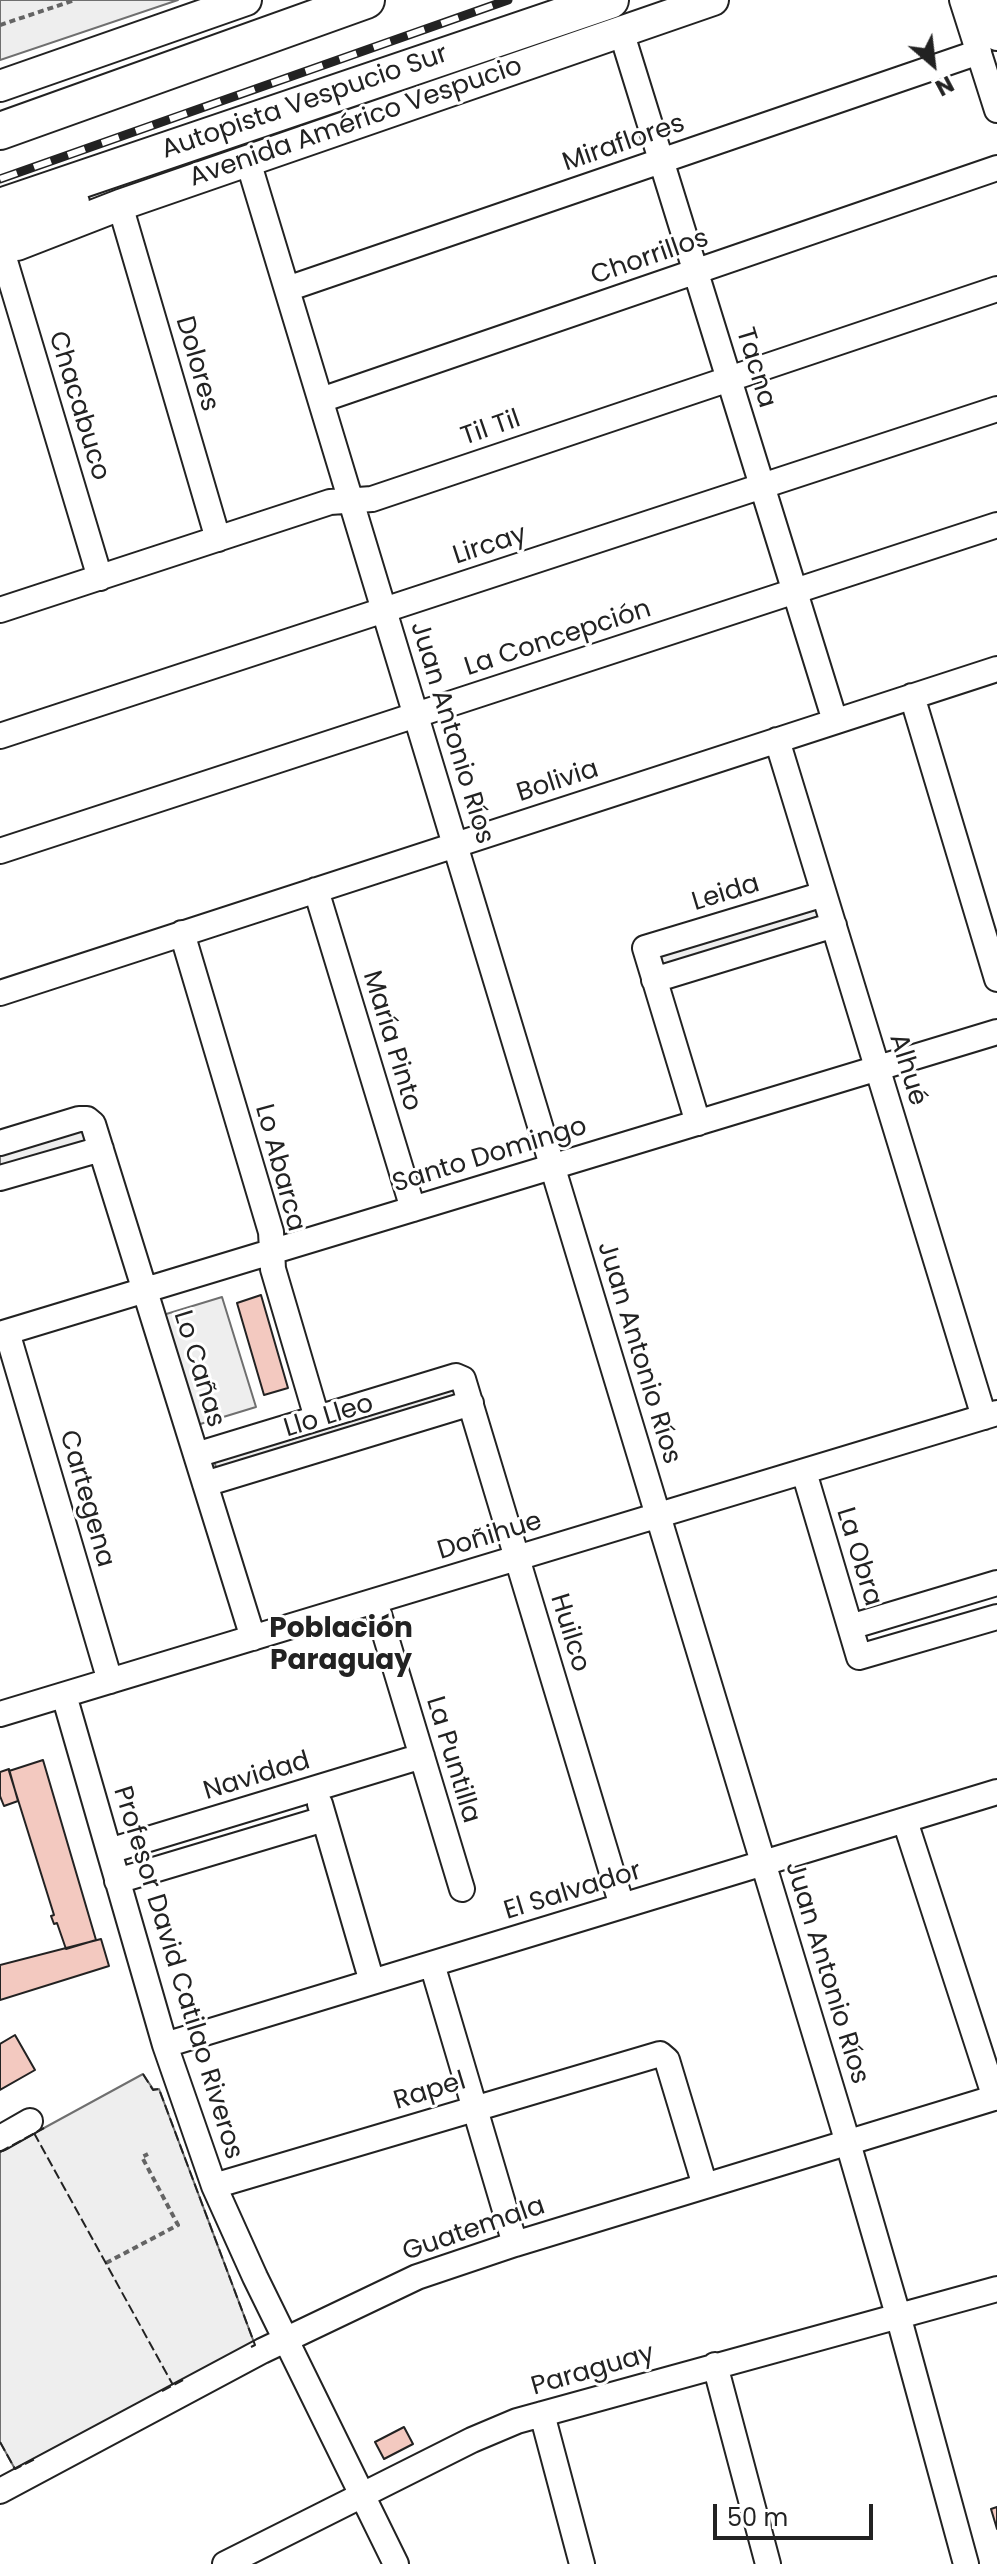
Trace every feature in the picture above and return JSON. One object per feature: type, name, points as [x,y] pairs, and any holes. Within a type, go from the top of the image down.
[{"type":"highway","points":[[0,131],[366,0]]},
{"type":"highway","name":"Autopista Vespucio Sur","points":[[0,207],[247,122],[616,15]]},
{"type":"highway","points":[[0,118],[106,94]]},
{"type":"highway","points":[[1,246],[247,122]]},
{"type":"main road","points":[[0,86],[246,0]]},
{"type":"main road","name":"Avenida Américo Vespucio","points":[[1,246],[248,161],[616,15],[713,0]]},
{"type":"street","points":[[962,0],[988,45]]},
{"type":"street","points":[[985,0],[997,110]]},
{"type":"street","name":"Tacna","points":[[616,15],[835,721]]},
{"type":"street","name":"Miraflores","points":[[287,289],[988,45]]},
{"type":"street","name":"Juan Antonio Ríos","points":[[248,161],[848,2143],[966,2564]]},
{"type":"street","name":"Chorrillos","points":[[321,400],[997,168]]},
{"type":"street","name":"Dolores","points":[[120,205],[218,539]]},
{"type":"street","name":"Chacabuco","points":[[1,246],[100,578]]},
{"type":"street","name":"Til Til","points":[[0,610],[330,502],[372,499],[997,289]]},
{"type":"street","name":"Lircay","points":[[0,736],[997,409]]},
{"type":"street","name":"La Concepción","points":[[0,851],[997,525]]},
{"type":"street","name":"Bolivia","points":[[0,993],[997,669]]},
{"type":"street","points":[[912,696],[997,979]]},
{"type":"street","name":"Alhué","points":[[777,740],[877,1068],[991,1415]]},
{"type":"street","name":"María Pinto","points":[[316,890],[413,1209]]},
{"type":"street","name":"Leida","points":[[654,980],[645,948],[824,894]]},
{"type":"street","points":[[698,1123],[654,980],[834,925]]},
{"type":"street","name":"Lo Abarca","points":[[182,933],[271,1232],[273,1269],[317,1418]]},
{"type":"street","name":"Santo Domingo","points":[[4,1333],[997,1032]]},
{"type":"street","name":"Lo Cañas","points":[[0,1143],[79,1119],[87,1119],[93,1124],[253,1638]]},
{"type":"street","points":[[0,1178],[101,1149]]},
{"type":"street","name":"Cartegena","points":[[4,1333],[110,1681]]},
{"type":"street","name":"Llo Lleo","points":[[196,1455],[461,1377]]},
{"type":"street","name":"Huilco","points":[[461,1377],[622,1906]]},
{"type":"street","name":"Llo Lleo","points":[[205,1484],[471,1403]]},
{"type":"street","name":"Doñihue","points":[[0,1714],[991,1415]]},
{"type":"street","name":"La Obra","points":[[804,1472],[859,1657],[997,1617]]},
{"type":"street","points":[[850,1627],[997,1583]]},
{"type":"street","name":"La Puntilla","points":[[375,1601],[462,1889]]},
{"type":"street","name":"Profesor David Catilao Riveros","points":[[64,1695],[165,2045],[214,2186],[285,2340],[396,2564]]},
{"type":"street","name":"Navidad","points":[[109,1851],[422,1756]]},
{"type":"street","points":[[315,1788],[372,1982]]},
{"type":"street","name":"El Salvador","points":[[165,2045],[997,1792]]},
{"type":"street","points":[[117,1881],[324,1819]]},
{"type":"street","points":[[905,1821],[996,2098]]},
{"type":"street","points":[[432,1964],[515,2244]]},
{"type":"street","name":"Rapel","points":[[214,2186],[656,2054],[663,2055],[667,2060],[705,2186]]},
{"type":"street","name":"Guatemala","points":[[2,2486],[285,2340],[417,2277],[515,2244],[996,2098]]},
{"type":"street","points":[[0,2138],[30,2121]]},
{"type":"street","name":"Paraguay","points":[[225,2564],[483,2435],[542,2414],[997,2289]]},
{"type":"street","points":[[715,2365],[768,2564]]},
{"type":"street","points":[[542,2414],[582,2564]]},
{"type":"path","points":[[0,25],[75,0]]},
{"type":"path","points":[[106,2263],[178,2225],[142,2157],[148,2154]]},
{"type":"shaded area","points":[[0,0],[178,0],[0,60]]},
{"type":"shaded area","points":[[814,902],[821,923],[663,972],[657,953]]},
{"type":"shaded area","points":[[82,1127],[92,1140],[0,1173],[0,1152]]},
{"type":"shaded area","points":[[222,1297],[256,1407],[197,1425],[163,1315]]},
{"type":"shaded area","points":[[457,1382],[464,1401],[219,1476],[212,1455]]},
{"type":"shaded area","points":[[143,2074],[153,2089],[159,2089],[255,2345],[15,2469],[0,2442],[0,2152]]},
{"type":"building","points":[[261,1295],[288,1388],[264,1395],[237,1303]]},
{"type":"building","points":[[43,1760],[96,1940],[66,1949],[57,1923],[54,1924],[51,1916],[54,1915],[9,1771]]},
{"type":"building","points":[[9,1769],[18,1801],[4,1806],[0,1796],[0,1772]]},
{"type":"building","points":[[101,1939],[109,1966],[0,2000],[0,1965]]},
{"type":"building","points":[[15,2035],[35,2070],[0,2090],[0,2044]]},
{"type":"building","points":[[404,2427],[413,2444],[384,2459],[375,2442]]},
{"type":"building","points":[[997,2507],[997,2529],[991,2509]]},
{"type":"railway","points":[[0,179],[508,0]]},
{"type":"fence","points":[[143,2074],[153,2090],[159,2089],[255,2345],[251,2347]]},
{"type":"fence","points":[[0,2152],[44,2128]]},
{"type":"fence","points":[[34,2133],[173,2385]]},
{"type":"fence","points":[[162,2391],[183,2380]]},
{"type":"fence","points":[[0,2442],[15,2469],[35,2459]]},
{"type":"district","name":"Población Paraguay","points":[[341,1646]]}]
